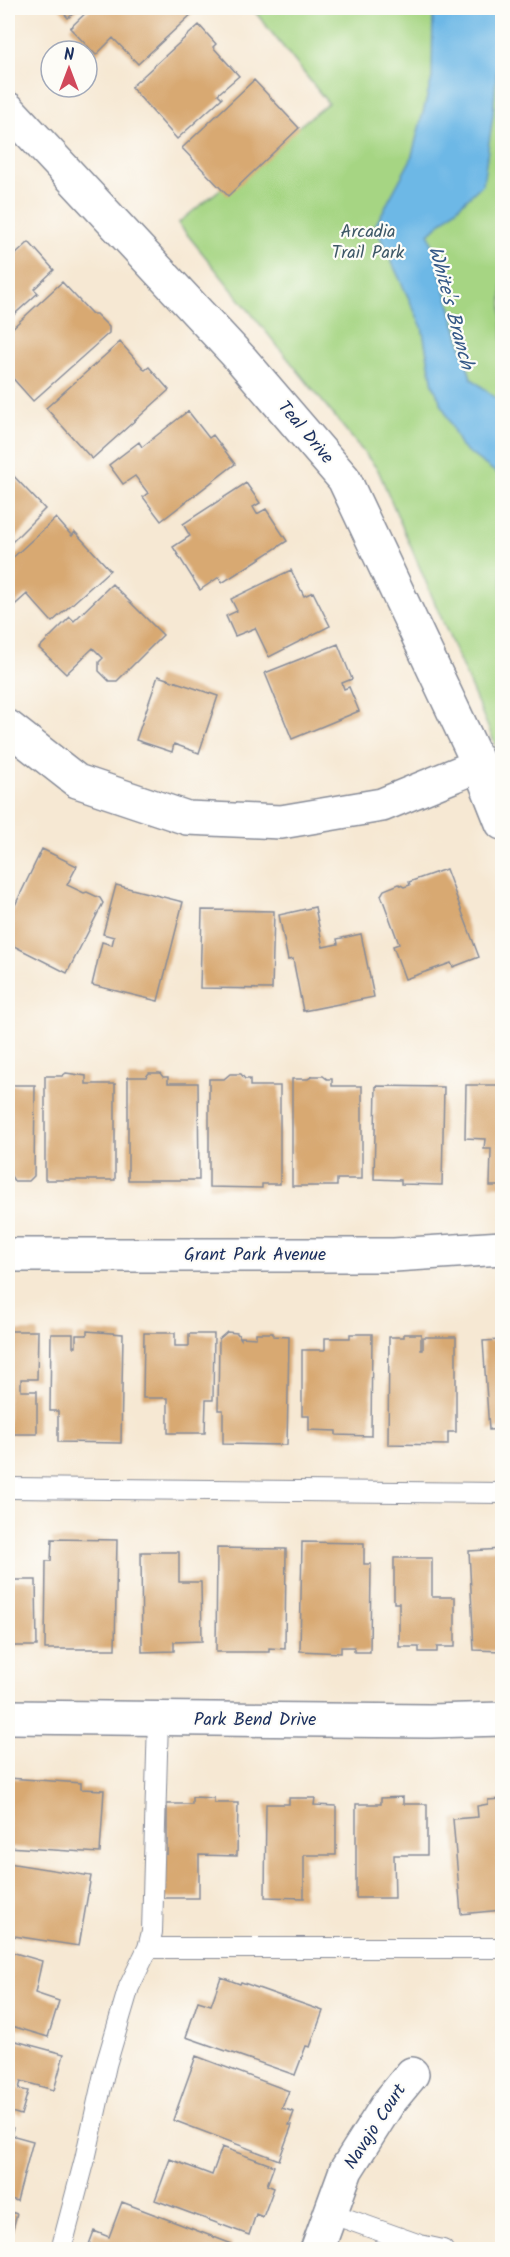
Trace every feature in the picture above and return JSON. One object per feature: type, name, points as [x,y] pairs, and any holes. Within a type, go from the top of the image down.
[{"type":"street","name":"Teal Drive","points":[[8,110],[242,359],[344,479],[479,765],[502,823]]},
{"type":"street","points":[[8,727],[77,781],[187,818],[281,822],[382,805],[479,765]]},
{"type":"street","name":"Grant Park Avenue","points":[[8,1255],[394,1255],[502,1248]]},
{"type":"street","name":"Park Bend Drive","points":[[8,1718],[418,1721],[502,1719]]},
{"type":"street","name":"Navajo Court","points":[[317,2250],[346,2170],[389,2102],[411,2074]]},
{"type":"lane","points":[[8,1488],[502,1494]]},
{"type":"lane","points":[[61,2250],[86,2159],[106,2065],[129,1987],[148,1948],[152,1932],[158,1719]]},
{"type":"lane","points":[[148,1948],[502,1948]]},
{"type":"lane","points":[[330,2213],[420,2245],[443,2250]]},
{"type":"green space","name":"Arcadia Trail Park","points":[[252,8],[502,8],[502,743],[496,746],[378,470],[178,223],[328,103]]},
{"type":"water","name":"White's Branch","points":[[433,8],[502,8],[493,115],[483,184],[429,234],[471,378],[502,403],[502,477],[461,447],[433,385],[422,327],[375,226],[411,159],[432,78]]},
{"type":"building","points":[[59,8],[80,8],[68,18]]},
{"type":"building","points":[[91,8],[192,8],[195,11],[138,64],[113,38],[99,52],[99,39],[81,39],[70,28]]},
{"type":"building","points":[[199,25],[216,44],[213,47],[239,76],[218,94],[222,98],[177,139],[131,87]]},
{"type":"building","points":[[254,80],[299,128],[228,196],[182,148]]},
{"type":"building","points":[[8,240],[12,245],[14,256],[29,242],[54,270],[34,289],[38,293],[8,320]]},
{"type":"building","points":[[62,282],[92,314],[96,314],[109,327],[109,333],[33,401],[8,373],[8,332]]},
{"type":"building","points":[[120,342],[145,370],[149,367],[169,390],[92,459],[46,408]]},
{"type":"building","points":[[188,411],[209,438],[213,435],[235,464],[161,521],[143,497],[148,493],[135,476],[123,484],[109,465],[139,442],[142,447]]},
{"type":"building","points":[[8,470],[45,509],[8,546]]},
{"type":"building","points":[[246,483],[260,503],[253,507],[257,514],[266,509],[287,541],[222,583],[219,577],[200,590],[173,547],[190,536],[183,524]]},
{"type":"building","points":[[56,518],[72,536],[75,532],[110,570],[52,622],[27,594],[8,611],[8,562]]},
{"type":"building","points":[[291,570],[304,596],[313,592],[330,626],[269,657],[255,628],[235,636],[226,616],[237,611],[231,599]]},
{"type":"building","points":[[112,584],[163,635],[117,681],[109,681],[99,671],[99,662],[103,658],[93,648],[66,674],[39,648],[70,617],[74,621]]},
{"type":"building","points":[[338,644],[352,679],[342,683],[344,689],[349,687],[359,711],[292,739],[265,673]]},
{"type":"building","points":[[158,676],[218,696],[199,753],[174,744],[172,752],[136,740]]},
{"type":"building","points":[[42,849],[77,866],[67,885],[100,898],[103,903],[67,973],[8,943],[8,920]]},
{"type":"building","points":[[446,869],[479,957],[453,967],[451,963],[405,979],[393,946],[399,944],[381,895],[384,890],[399,884],[404,887],[410,885],[409,882]]},
{"type":"building","points":[[116,885],[183,902],[158,1001],[92,985],[102,942],[112,945],[114,937],[103,934]]},
{"type":"building","points":[[315,907],[323,947],[338,944],[337,939],[361,934],[374,997],[303,1011],[293,959],[288,960],[279,915]]},
{"type":"building","points":[[202,910],[274,911],[272,989],[200,988]]},
{"type":"building","points":[[66,1073],[86,1076],[86,1084],[115,1084],[115,1180],[45,1180],[45,1076],[62,1076]]},
{"type":"building","points":[[149,1073],[160,1073],[163,1077],[168,1077],[168,1083],[198,1083],[199,1180],[128,1180],[128,1077],[146,1077]]},
{"type":"building","points":[[230,1074],[241,1074],[245,1079],[250,1079],[250,1086],[280,1086],[280,1184],[262,1184],[262,1188],[209,1187],[209,1079],[224,1079]]},
{"type":"building","points":[[313,1076],[332,1079],[332,1086],[362,1086],[362,1179],[337,1179],[337,1186],[292,1186],[292,1079],[308,1079]]},
{"type":"building","points":[[10,1085],[35,1085],[34,1176],[29,1181],[14,1181],[11,1176],[8,1176],[8,1092],[10,1092]]},
{"type":"building","points":[[466,1085],[502,1085],[502,1186],[490,1186],[491,1149],[484,1149],[485,1139],[465,1138]]},
{"type":"building","points":[[376,1086],[444,1087],[442,1185],[401,1184],[401,1180],[374,1179]]},
{"type":"building","points":[[8,1331],[38,1331],[37,1379],[21,1379],[21,1391],[37,1391],[37,1434],[8,1434]]},
{"type":"building","points":[[87,1331],[123,1334],[121,1443],[58,1442],[58,1411],[50,1411],[51,1334],[73,1334],[73,1347],[76,1347],[76,1335],[87,1335]]},
{"type":"building","points":[[227,1332],[237,1333],[241,1339],[241,1337],[256,1338],[256,1333],[273,1333],[273,1336],[289,1337],[287,1445],[223,1444],[223,1410],[218,1410],[219,1339]]},
{"type":"building","points":[[144,1333],[175,1333],[175,1346],[189,1346],[189,1334],[214,1334],[213,1400],[206,1400],[205,1433],[168,1433],[168,1398],[143,1398]]},
{"type":"building","points":[[350,1334],[372,1334],[371,1436],[336,1435],[336,1431],[309,1430],[309,1416],[302,1416],[302,1350],[325,1350],[325,1338],[350,1338]]},
{"type":"building","points":[[404,1334],[421,1334],[421,1350],[423,1350],[423,1337],[456,1337],[456,1432],[448,1432],[448,1445],[388,1444],[389,1337],[404,1337]]},
{"type":"building","points":[[502,1340],[502,1429],[489,1430],[483,1341]]},
{"type":"building","points":[[52,1539],[117,1540],[115,1649],[45,1649],[46,1561],[51,1561]]},
{"type":"building","points":[[302,1542],[364,1543],[364,1564],[371,1564],[370,1652],[354,1652],[354,1647],[341,1647],[341,1653],[300,1651]]},
{"type":"building","points":[[217,1548],[286,1549],[285,1649],[269,1648],[269,1652],[216,1652]]},
{"type":"building","points":[[502,1549],[502,1651],[474,1650],[469,1551]]},
{"type":"building","points":[[141,1552],[179,1552],[179,1582],[201,1582],[202,1641],[174,1642],[174,1651],[142,1652]]},
{"type":"building","points":[[394,1558],[432,1558],[432,1597],[455,1597],[455,1647],[437,1647],[437,1652],[419,1652],[419,1647],[399,1647],[399,1603],[394,1603]]},
{"type":"building","points":[[8,1580],[36,1580],[37,1646],[8,1646]]},
{"type":"building","points":[[8,1778],[81,1783],[81,1789],[104,1790],[100,1853],[8,1847]]},
{"type":"building","points":[[192,1797],[214,1798],[214,1803],[238,1803],[237,1856],[199,1855],[199,1898],[161,1898],[161,1854],[167,1854],[167,1804],[192,1804]]},
{"type":"building","points":[[403,1797],[403,1804],[427,1804],[427,1855],[394,1855],[395,1898],[356,1898],[356,1804],[381,1804],[381,1798]]},
{"type":"building","points":[[289,1798],[315,1798],[314,1805],[336,1806],[336,1855],[304,1855],[304,1898],[265,1897],[266,1804],[289,1804]]},
{"type":"building","points":[[502,1799],[502,1910],[461,1914],[453,1819],[478,1817],[477,1806],[488,1804],[488,1800]]},
{"type":"building","points":[[8,1863],[91,1876],[79,1946],[8,1935]]},
{"type":"building","points":[[8,1951],[42,1961],[35,1993],[59,2001],[48,2037],[8,2025]]},
{"type":"building","points":[[221,1977],[323,2011],[310,2047],[306,2046],[295,2075],[186,2037],[198,2001],[211,2005]]},
{"type":"building","points":[[8,2039],[64,2054],[54,2090],[21,2081],[19,2089],[28,2091],[21,2115],[8,2111]]},
{"type":"building","points":[[196,2056],[289,2091],[282,2108],[294,2112],[289,2125],[292,2125],[279,2160],[173,2120]]},
{"type":"building","points":[[8,2127],[13,2128],[11,2135],[33,2141],[17,2201],[8,2198]]},
{"type":"building","points":[[222,2147],[274,2166],[267,2185],[274,2188],[263,2217],[256,2214],[249,2235],[155,2200],[170,2159],[212,2175]]},
{"type":"building","points":[[122,2202],[232,2244],[230,2250],[87,2250],[94,2231],[109,2237]]},
{"type":"building","points":[[8,2211],[17,2214],[8,2247]]}]
